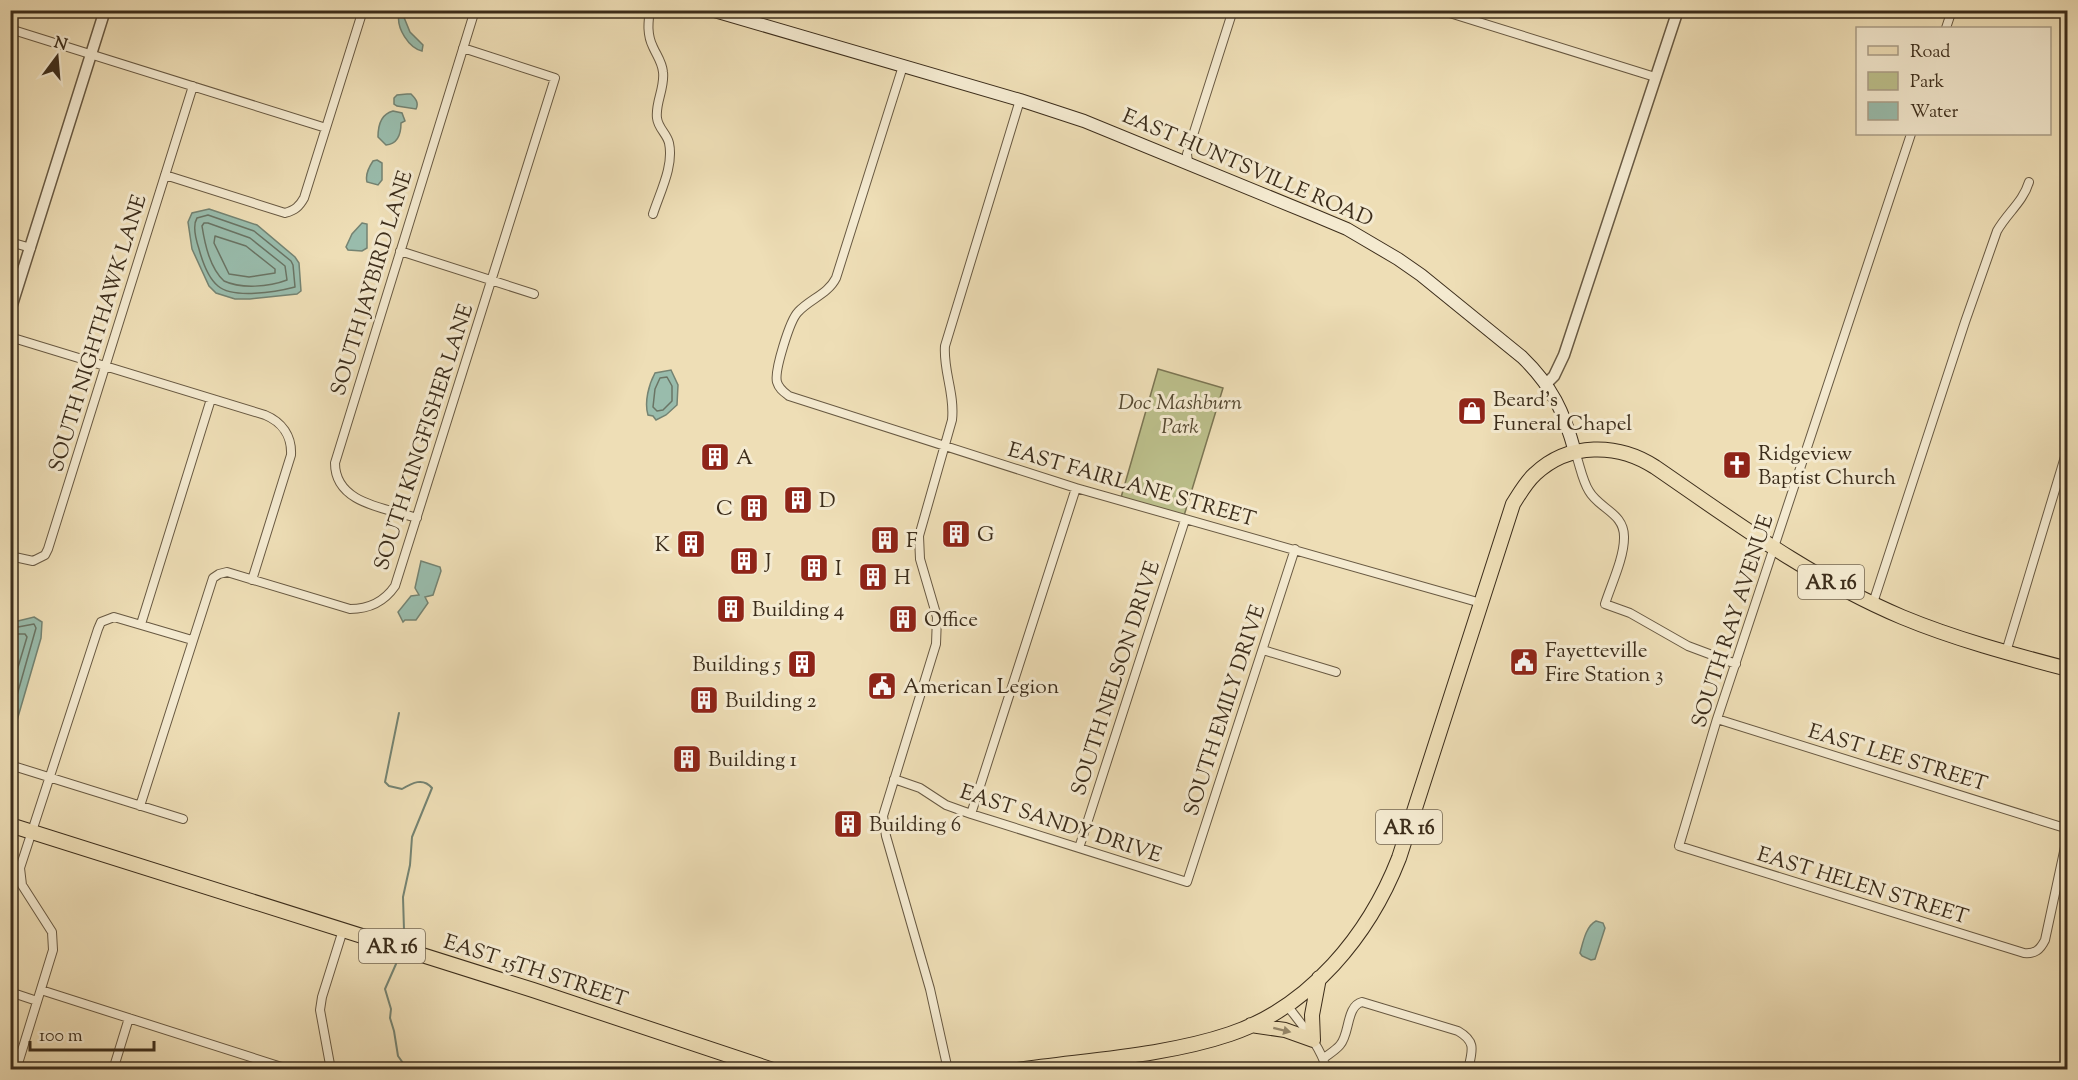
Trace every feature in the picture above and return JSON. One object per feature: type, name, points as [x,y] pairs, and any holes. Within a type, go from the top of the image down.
[{"type":"main road","name":"EAST HUNTSVILLE ROAD","points":[[711,10],[1020,100],[1084,121],[1347,229],[1421,275],[1522,357],[1558,401],[1575,452]]},
{"type":"main road","name":"AR 16","points":[[1018,1070],[1174,1048],[1206,1041],[1251,1025],[1286,1004],[1319,978],[1350,946],[1365,926],[1389,883],[1399,858],[1507,521],[1519,495],[1534,474],[1546,465],[1575,452],[1598,449],[1616,450],[1635,456],[1655,467],[1774,550],[1873,603],[1948,634],[2067,669]]},
{"type":"main road","name":"EAST 15TH STREET","points":[[10,825],[343,930],[772,1070]]},
{"type":"main road","points":[[1251,1025],[1285,1030],[1313,1040],[1312,1015],[1319,978]]},
{"type":"street","points":[[10,311],[105,10]]},
{"type":"street","points":[[165,175],[285,213],[300,206],[363,10]]},
{"type":"street","name":"SOUTH JAYBIRD LANE","points":[[417,518],[352,497],[342,488],[334,470],[336,455],[475,10]]},
{"type":"street","points":[[650,10],[648,31],[664,72],[657,118],[668,140],[670,153],[669,167],[653,214]]},
{"type":"street","points":[[1188,162],[1187,154],[1233,10]]},
{"type":"street","points":[[1440,10],[1655,77]]},
{"type":"street","points":[[1546,384],[1554,376],[1564,355],[1678,10]]},
{"type":"street","points":[[1946,27],[1951,11]]},
{"type":"street","points":[[10,29],[326,128]]},
{"type":"street","name":"SOUTH KINGFISHER LANE","points":[[140,806],[213,578],[227,572],[350,609],[368,608],[384,599],[395,586],[555,78],[463,48]]},
{"type":"street","name":"EAST FAIRLANE STREET","points":[[903,66],[836,278],[832,286],[798,312],[792,320],[777,372],[778,385],[789,396],[1076,488],[1481,603]]},
{"type":"street","name":"SOUTH NIGHTHAWK LANE","points":[[10,556],[33,561],[45,555],[48,549],[194,86]]},
{"type":"street","points":[[948,1070],[930,989],[883,826],[885,807],[937,637],[937,617],[920,559],[919,536],[920,525],[952,420],[954,404],[944,359],[945,346],[1020,100]]},
{"type":"street","name":"SOUTH RAY AVENUE","points":[[1679,846],[1717,719],[1911,135]]},
{"type":"street","points":[[1873,603],[1996,231],[2025,194],[2029,182]]},
{"type":"street","points":[[10,242],[31,248]]},
{"type":"street","points":[[400,251],[534,294]]},
{"type":"street","points":[[10,337],[270,418],[284,429],[290,444],[290,461],[252,579]]},
{"type":"street","points":[[141,624],[211,399]]},
{"type":"street","points":[[2006,652],[2067,447]]},
{"type":"street","points":[[1575,452],[1590,493],[1622,524],[1624,536],[1622,551],[1605,604],[1630,613],[1695,650],[1736,664]]},
{"type":"street","points":[[971,814],[1076,488]]},
{"type":"street","name":"SOUTH NELSON DRIVE","points":[[1079,848],[1185,520]]},
{"type":"street","name":"SOUTH EMILY DRIVE","points":[[1187,882],[1295,549]]},
{"type":"street","points":[[16,1070],[53,950],[52,932],[22,885],[20,868],[101,622],[114,616],[192,640]]},
{"type":"street","points":[[1263,650],[1336,672]]},
{"type":"street","name":"EAST LEE STREET","points":[[1717,719],[2067,831]]},
{"type":"street","points":[[10,765],[183,819]]},
{"type":"street","name":"EAST SANDY DRIVE","points":[[894,779],[920,788],[946,805],[971,814],[1187,882]]},
{"type":"street","name":"EAST HELEN STREET","points":[[1679,846],[2025,953],[2038,951],[2045,940],[2067,831]]},
{"type":"street","points":[[331,1070],[320,1010],[343,930]]},
{"type":"street","points":[[41,990],[291,1070]]},
{"type":"street","points":[[10,992],[37,1001]]},
{"type":"street","points":[[1324,1058],[1340,1045],[1354,1008],[1357,1003],[1362,1002],[1458,1031],[1467,1036],[1472,1044],[1468,1070]]},
{"type":"street","points":[[1286,1004],[1313,1040],[1324,1058],[1327,1070]]},
{"type":"street","points":[[112,1070],[129,1018]]},
{"type":"green space","name":"Doc Mashburn Park","points":[[1158,369],[1223,388],[1183,519],[1120,501]]},
{"type":"water","points":[[399,14],[403,15],[410,32],[423,45],[422,51],[412,46],[404,37]]},
{"type":"water","points":[[411,94],[416,99],[416,109],[394,104],[394,98],[397,95]]},
{"type":"water","points":[[393,111],[402,113],[405,121],[401,123],[396,140],[386,145],[378,137],[379,129],[383,118]]},
{"type":"water","points":[[377,160],[382,163],[382,180],[378,185],[367,182],[370,166],[373,161]]},
{"type":"water","points":[[209,209],[257,225],[295,257],[299,263],[301,291],[297,294],[250,299],[235,299],[216,293],[209,286],[192,249],[188,222],[192,213]]},
{"type":"water","points":[[362,223],[367,224],[367,248],[362,251],[348,250],[346,247],[352,234]]},
{"type":"water","points":[[671,370],[678,385],[677,405],[656,420],[653,416],[648,415],[649,388],[655,373]]},
{"type":"water","points":[[421,561],[440,567],[441,571],[433,595],[425,597],[428,603],[416,620],[403,622],[398,612],[411,596],[419,595],[415,588]]},
{"type":"water","points":[[34,617],[42,622],[41,638],[11,741],[11,620],[18,621]]},
{"type":"water","points":[[1596,921],[1603,923],[1605,928],[1595,959],[1591,960],[1580,953],[1587,930]]},
{"type":"waterway","points":[[399,713],[385,782],[389,786],[402,789],[421,782],[432,788],[412,837],[410,865],[403,897],[402,944]]},
{"type":"waterway","points":[[396,964],[385,989],[391,1009],[390,1018],[398,1056],[408,1070]]},
{"type":"place","name":"Beard's Funeral Chapel","points":[[1472,411]]},
{"type":"place","name":"A","points":[[715,457]]},
{"type":"place","name":"Ridgeview Baptist Church","points":[[1737,465]]},
{"type":"place","name":"D","points":[[798,500]]},
{"type":"place","name":"C","points":[[754,508]]},
{"type":"place","name":"G","points":[[956,534]]},
{"type":"place","name":"F","points":[[885,540]]},
{"type":"place","name":"K","points":[[691,544]]},
{"type":"place","name":"J","points":[[744,561]]},
{"type":"place","name":"I","points":[[814,568]]},
{"type":"place","name":"H","points":[[873,577]]},
{"type":"place","name":"Building 4","points":[[731,609]]},
{"type":"place","name":"Office","points":[[903,619]]},
{"type":"place","name":"Fayetteville Fire Station 3","points":[[1524,662]]},
{"type":"place","name":"Building 5","points":[[802,664]]},
{"type":"place","name":"American Legion","points":[[882,686]]},
{"type":"place","name":"Building 2","points":[[704,700]]},
{"type":"place","name":"Building 1","points":[[687,759]]},
{"type":"place","name":"Building 6","points":[[848,824]]}]
